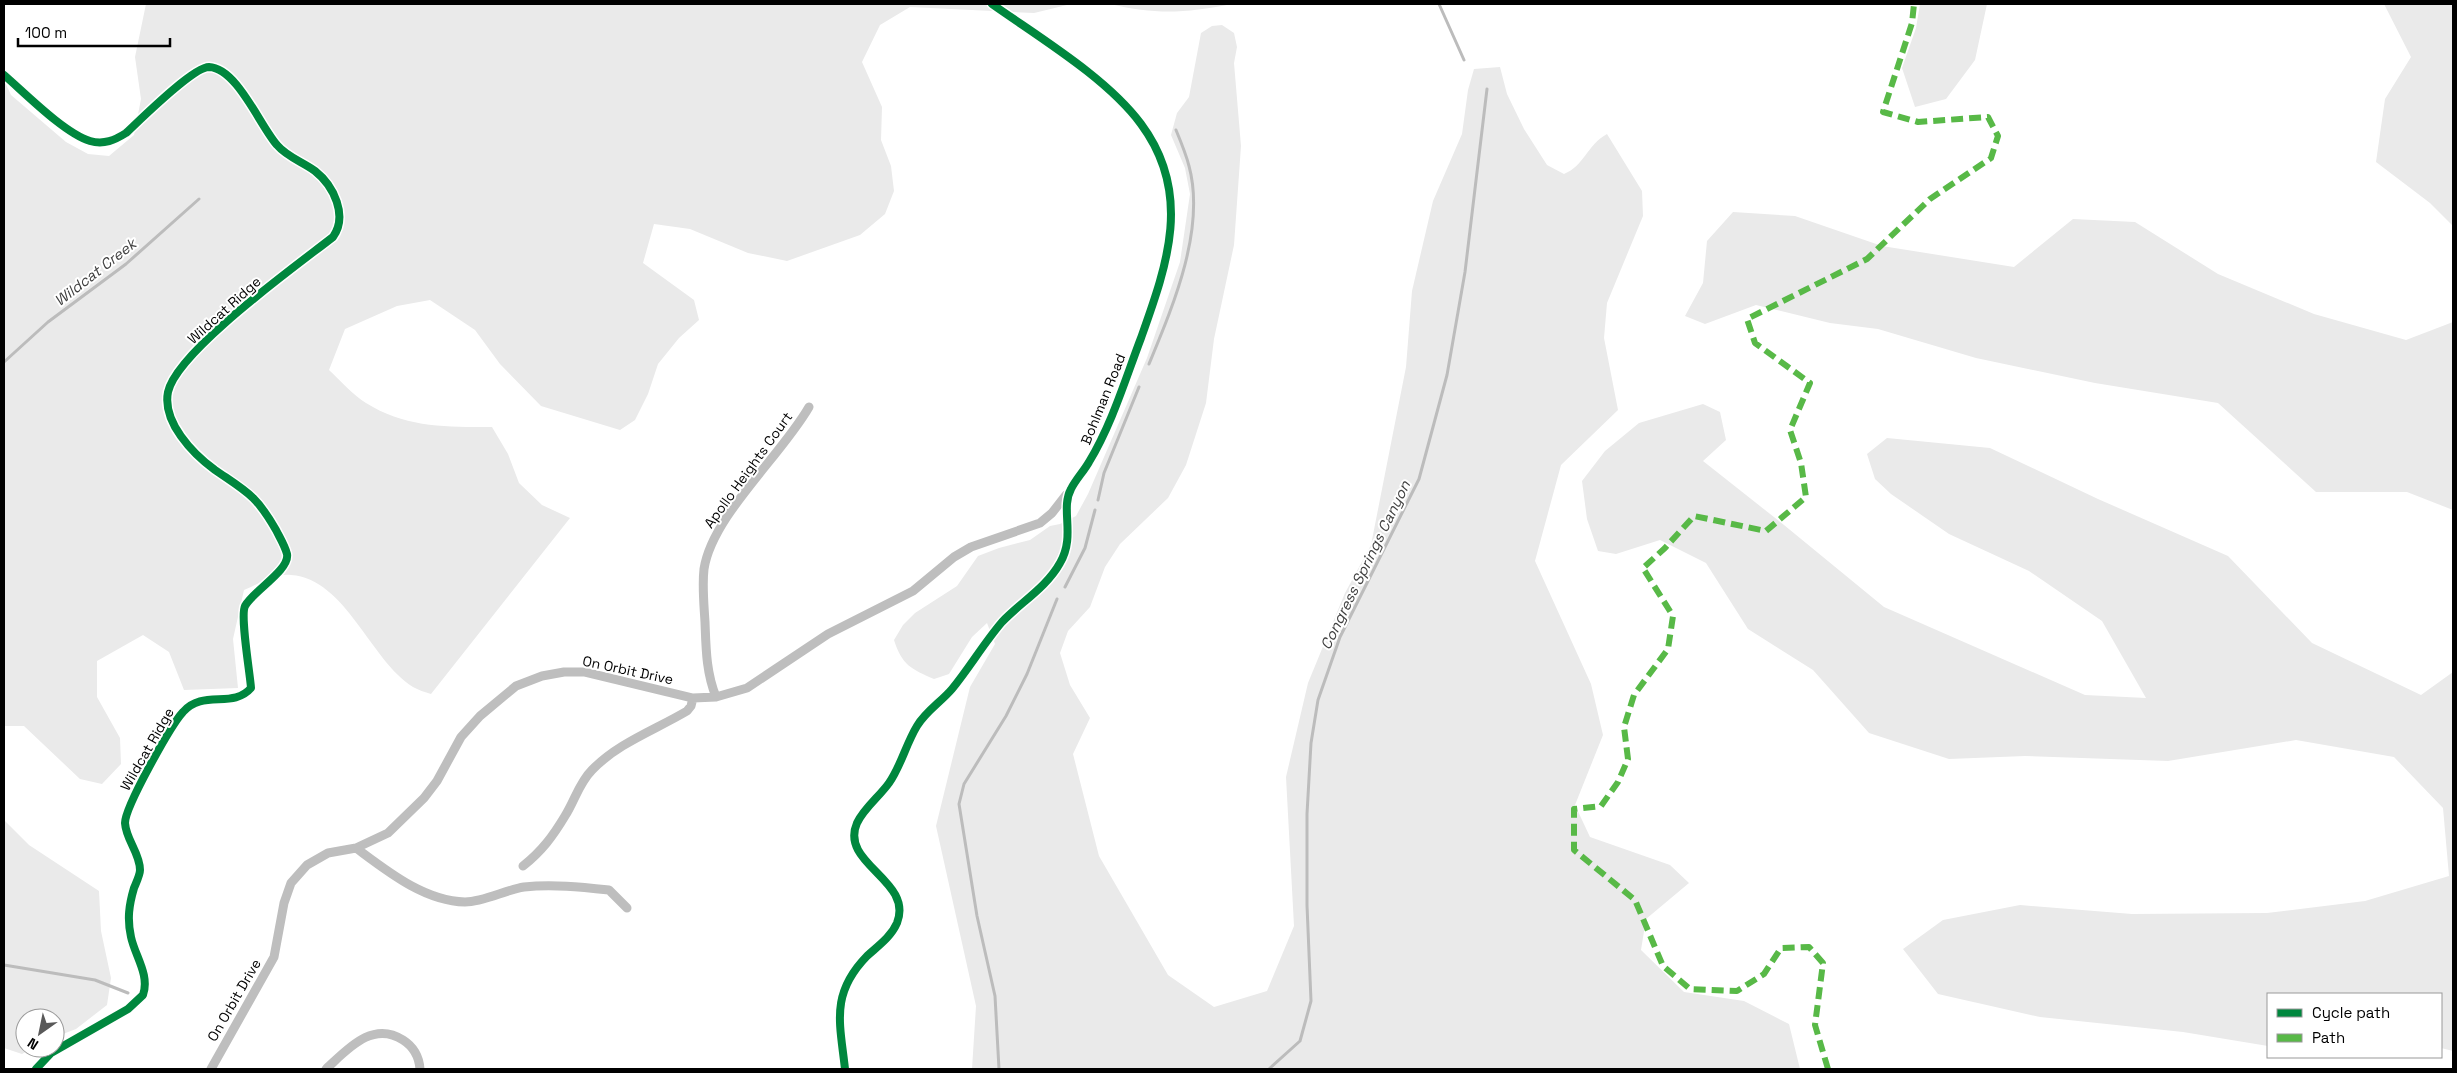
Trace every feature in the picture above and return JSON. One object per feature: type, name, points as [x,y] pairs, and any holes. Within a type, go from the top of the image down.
[{"type":"street","name":"Bohlman Road","points":[[845,1069],[838,1016],[843,992],[863,960],[892,931],[899,914],[896,895],[857,850],[854,835],[857,824],[894,775],[922,718],[952,688],[1014,609],[1040,589],[1060,563],[1066,548],[1069,529],[1066,503],[1070,491],[1090,461],[1111,418],[1162,279],[1170,232],[1170,192],[1166,173],[1156,148],[1140,122],[1114,95],[1078,65],[992,4]]},
{"type":"street","name":"Wildcat Ridge","points":[[4,75],[60,123],[82,138],[105,142],[116,140],[126,133],[193,74],[211,67],[222,71],[235,83],[278,146],[316,172],[328,186],[340,210],[337,231],[332,237],[212,334],[173,380],[168,392],[168,405],[172,420],[181,436],[210,466],[253,496],[268,514],[287,555],[286,564],[251,599],[243,614],[251,688],[238,699],[199,700],[188,706],[162,745],[128,813],[126,829],[136,850],[140,870],[128,907],[128,916],[131,937],[144,973],[143,995],[128,1008],[51,1053],[36,1069]]},
{"type":"street","name":"Apollo Heights Court","points":[[716,697],[710,682],[707,660],[704,589],[708,554],[715,536],[732,511],[797,428],[809,408]]},
{"type":"street","name":"On Orbit Drive","points":[[211,1069],[274,957],[284,903],[292,883],[307,865],[328,853],[356,848],[388,832],[424,798],[437,781],[461,737],[480,716],[516,686],[542,676],[564,672],[585,672],[693,698],[716,697],[747,688],[852,620],[891,604],[913,591],[954,558],[971,547],[1040,523],[1052,514],[1070,491]]},
{"type":"street","points":[[524,866],[540,853],[552,839],[566,815],[580,784],[592,770],[611,752],[687,711],[691,706],[693,698]]},
{"type":"street","points":[[356,848],[384,869],[412,886],[442,899],[466,902],[524,888],[583,888],[609,890],[627,908]]},
{"type":"street","points":[[326,1069],[354,1043],[374,1033],[385,1033],[410,1046],[416,1054],[420,1069]]},
{"type":"shaded area","points":[[146,4],[1084,4],[1067,5],[1034,13],[910,7],[880,25],[862,62],[882,107],[881,140],[891,166],[894,191],[885,214],[860,235],[787,261],[748,253],[690,229],[654,224],[643,263],[694,300],[699,320],[679,338],[658,364],[648,394],[635,420],[620,430],[541,406],[500,364],[475,330],[430,300],[397,306],[345,329],[329,370],[356,396],[381,411],[411,422],[442,426],[492,427],[508,454],[519,483],[542,505],[570,518],[431,694],[413,687],[398,675],[357,622],[327,590],[310,580],[291,575],[273,577],[244,590],[233,639],[238,688],[184,690],[169,652],[143,635],[97,661],[97,697],[120,738],[121,764],[102,784],[80,779],[24,726],[4,726],[4,80],[11,95],[66,142],[88,154],[109,156],[134,135],[141,99],[135,57]]},
{"type":"shaded area","points":[[1110,4],[1232,4],[1171,12],[1142,10]]},
{"type":"shaded area","points":[[1920,4],[1987,4],[1975,60],[1946,99],[1915,107],[1902,68],[1916,28]]},
{"type":"shaded area","points":[[2384,4],[2453,4],[2453,226],[2430,203],[2376,162],[2385,99],[2411,57]]},
{"type":"shaded area","points":[[1222,25],[1234,33],[1237,47],[1234,63],[1241,146],[1234,245],[1214,339],[1206,403],[1186,465],[1168,498],[1120,544],[1105,567],[1090,607],[1068,631],[1060,653],[1070,685],[1090,718],[1073,754],[1099,856],[1168,975],[1214,1007],[1267,991],[1294,926],[1286,777],[1308,683],[1345,593],[1371,545],[1406,367],[1412,291],[1433,201],[1462,134],[1468,90],[1474,69],[1500,67],[1507,94],[1524,129],[1547,165],[1564,174],[1576,166],[1595,144],[1607,134],[1642,191],[1643,216],[1607,303],[1604,338],[1618,410],[1561,465],[1535,561],[1591,684],[1603,735],[1575,805],[1590,837],[1670,865],[1689,883],[1646,919],[1641,950],[1684,992],[1744,1001],[1789,1024],[1800,1069],[972,1069],[976,1006],[936,826],[970,687],[995,644],[987,623],[972,637],[949,674],[934,679],[908,665],[900,655],[894,640],[903,625],[915,613],[957,586],[978,556],[1030,540],[1050,526],[1060,524],[1076,516],[1088,494],[1147,358],[1180,262],[1190,194],[1185,168],[1171,135],[1177,113],[1189,97],[1201,33],[1212,26]]},
{"type":"shaded area","points":[[1733,212],[1795,216],[1882,246],[2014,267],[2073,219],[2135,222],[2218,274],[2314,314],[2406,340],[2453,322],[2453,510],[2407,492],[2316,492],[2218,403],[2095,383],[1976,358],[1878,329],[1830,323],[1756,305],[1705,324],[1685,316],[1703,283],[1707,241]]},
{"type":"shaded area","points":[[1703,404],[1720,412],[1726,440],[1703,461],[1884,607],[2085,695],[2146,698],[2102,621],[2029,571],[1949,534],[1891,494],[1875,479],[1867,454],[1887,438],[1990,448],[2098,499],[2228,556],[2312,643],[2421,695],[2453,672],[2453,1051],[2442,1048],[2442,993],[2267,993],[2267,1046],[2183,1032],[2040,1017],[1938,994],[1903,949],[1943,920],[2020,905],[2132,914],[2267,913],[2365,901],[2449,876],[2443,808],[2394,757],[2296,740],[2168,761],[2025,756],[1949,759],[1869,733],[1813,670],[1748,629],[1706,563],[1660,540],[1616,554],[1598,551],[1587,519],[1582,481],[1605,451],[1639,423]]},
{"type":"shaded area","points":[[4,820],[29,845],[99,891],[101,931],[111,978],[107,1005],[76,1029],[65,1033],[65,1008],[15,1008],[15,1052],[4,1048]]},
{"type":"waterway","name":"Congress Springs Canyon","points":[[1439,4],[1464,60]]},
{"type":"waterway","name":"Congress Springs Canyon","points":[[1269,1069],[1300,1041],[1311,1001],[1307,905],[1307,814],[1311,743],[1318,700],[1340,637],[1419,479],[1447,375],[1465,272],[1487,89]]},
{"type":"waterway","points":[[1149,364],[1177,292],[1190,241],[1193,190],[1189,166],[1176,130]]},
{"type":"waterway","name":"Wildcat Creek","points":[[4,362],[48,322],[126,264],[199,199]]},
{"type":"waterway","points":[[1098,500],[1104,473],[1139,387]]},
{"type":"waterway","points":[[1065,587],[1085,548],[1095,510]]},
{"type":"waterway","points":[[999,1069],[995,996],[977,916],[959,804],[964,784],[1006,716],[1027,674],[1057,599]]},
{"type":"waterway","points":[[4,965],[95,980],[128,993]]},
{"type":"marked path","points":[[1828,1069],[1815,1025],[1823,963],[1809,947],[1781,948],[1764,974],[1737,991],[1690,989],[1663,966],[1635,900],[1574,850],[1574,809],[1601,806],[1618,782],[1628,759],[1624,727],[1634,695],[1668,649],[1673,616],[1643,568],[1665,548],[1694,516],[1766,531],[1806,497],[1801,463],[1790,430],[1810,383],[1755,343],[1747,319],[1867,259],[1930,199],[1991,158],[1998,136],[1988,117],[1918,122],[1883,112],[1912,23],[1914,4]]},
{"type":"cycle path","points":[[845,1069],[840,1023],[842,996],[855,970],[888,937],[894,928],[897,923],[899,908],[895,895],[887,883],[858,850],[854,837],[857,823],[893,776],[913,733],[921,721],[952,689],[1002,622],[1048,580],[1060,563],[1067,543],[1068,497],[1073,485],[1087,465],[1105,432],[1118,402],[1151,311],[1166,257],[1170,230],[1171,203],[1167,177],[1157,150],[1141,124],[1127,107],[1092,75],[992,4]]},
{"type":"cycle path","points":[[4,75],[45,112],[69,130],[90,141],[105,142],[126,133],[191,75],[209,67],[219,70],[238,87],[277,145],[285,153],[322,177],[333,193],[339,211],[337,229],[333,237],[267,288],[214,333],[192,355],[176,375],[168,392],[167,403],[170,415],[174,426],[181,436],[206,463],[243,489],[263,509],[282,542],[287,554],[286,560],[277,574],[245,606],[244,632],[251,688],[244,694],[236,697],[209,700],[191,705],[183,712],[150,766],[127,814],[126,829],[138,858],[140,870],[131,900],[129,918],[131,937],[145,980],[143,995],[128,1009],[51,1053],[36,1069]]}]
